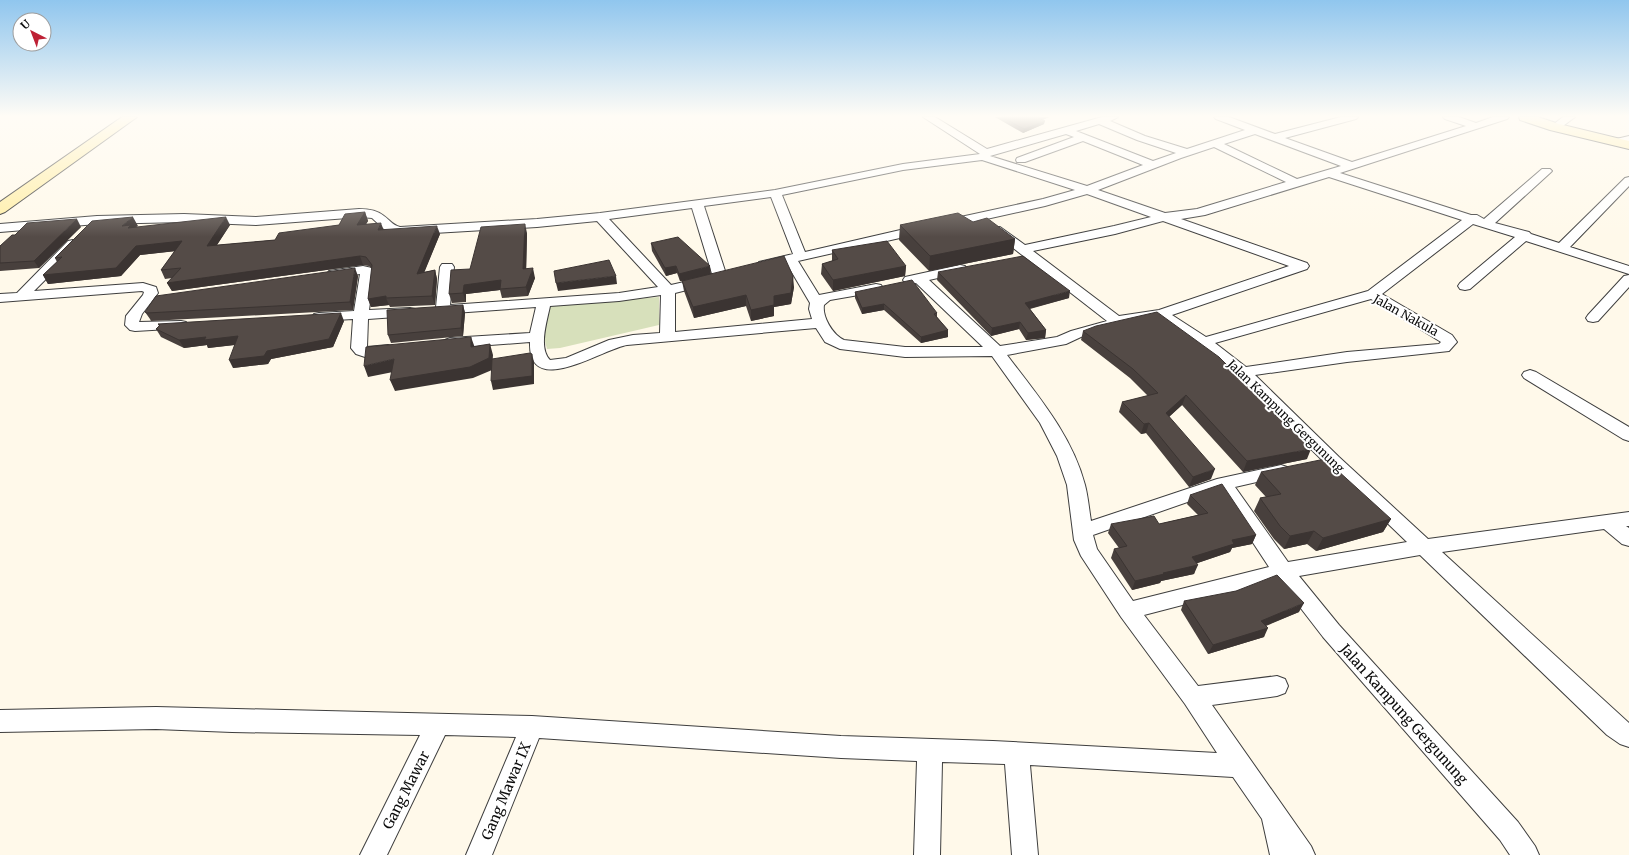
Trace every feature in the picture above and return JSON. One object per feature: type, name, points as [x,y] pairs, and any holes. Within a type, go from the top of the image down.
[{"type":"street","points":[[0,209],[74,157]]},
{"type":"street","points":[[0,228],[97,220],[184,218],[256,221],[363,213],[378,217],[390,229],[408,231],[553,222],[775,193],[874,172],[971,157]]},
{"type":"street","points":[[775,193],[795,257],[816,303],[816,309],[821,323],[830,340],[840,344],[904,352],[966,353],[996,351],[1054,342],[1116,322],[1161,314],[1302,266],[990,157]]},
{"type":"street","points":[[1021,160],[1029,157]]},
{"type":"street","points":[[1133,157],[1153,165]]},
{"type":"street","points":[[750,269],[795,257],[1050,200],[1086,190],[1177,157]]},
{"type":"street","points":[[1242,157],[1296,183]]},
{"type":"street","points":[[1328,157],[1352,166]]},
{"type":"street","points":[[1023,255],[1164,217],[1195,213],[1379,157]]},
{"type":"street","points":[[1487,223],[1546,171]]},
{"type":"street","points":[[1330,173],[1473,218],[1629,270]]},
{"type":"street","points":[[1562,248],[1629,180]]},
{"type":"street","points":[[697,204],[720,276]]},
{"type":"street","points":[[600,217],[668,290],[667,337]]},
{"type":"street","points":[[978,217],[1023,255],[1116,322]]},
{"type":"street","points":[[1373,294],[1473,218]]},
{"type":"street","points":[[21,296],[97,220]]},
{"type":"street","points":[[1465,286],[1525,235]]},
{"type":"street","points":[[816,303],[826,298],[977,266]]},
{"type":"street","points":[[444,309],[446,267]]},
{"type":"street","points":[[324,275],[364,270],[367,271],[361,314],[359,348],[361,351],[365,352],[403,348]]},
{"type":"street","points":[[306,318],[619,297],[668,290],[735,273]]},
{"type":"street","points":[[919,278],[996,351],[1045,417],[1066,456],[1076,485],[1082,531],[1088,551],[1128,611],[1193,697],[1302,855]]},
{"type":"street","points":[[1593,318],[1629,279]]},
{"type":"street","points":[[0,298],[143,286],[151,290],[149,297],[133,316],[131,322],[132,325],[135,327],[197,324]]},
{"type":"street","name":"Jalan Nakula","points":[[1204,342],[1373,294],[1447,338],[1449,342],[1444,348],[1347,357],[1244,372]]},
{"type":"street","points":[[145,301],[161,298]]},
{"type":"street","points":[[544,302],[537,337],[537,348],[538,357],[541,362],[551,366],[561,364],[603,346],[630,340],[821,323]]},
{"type":"street","name":"Jalan Kampung Gergunung","points":[[1161,314],[1204,342],[1244,372],[1333,461],[1615,727],[1629,736]]},
{"type":"street","points":[[434,345],[537,337]]},
{"type":"street","points":[[1530,375],[1629,435]]},
{"type":"street","points":[[1082,531],[1223,483],[1333,461]]},
{"type":"street","name":"Jalan Kampung Gergunung","points":[[1223,483],[1284,571],[1330,631],[1509,831],[1526,855]]},
{"type":"street","points":[[1128,611],[1284,571],[1424,547],[1629,519]]},
{"type":"street","points":[[1608,522],[1629,539]]},
{"type":"street","points":[[1193,697],[1277,686]]},
{"type":"street","points":[[0,721],[156,718],[532,727],[841,746],[1240,766]]},
{"type":"street","name":"Gang Mawar","points":[[373,855],[438,724]]},
{"type":"street","name":"Gang Mawar IX","points":[[479,855],[532,727]]},
{"type":"street","points":[[927,855],[930,750]]},
{"type":"street","points":[[1017,754],[1025,855]]},
{"type":"street","points":[[1273,812],[1283,855]]},
{"type":"green space","points":[[659,297],[659,325],[560,348],[547,349],[542,330],[548,306]]},
{"type":"building","points":[[365,212],[357,225],[381,223],[378,230],[437,226],[417,274],[435,270],[432,296],[386,298],[386,296],[368,299],[372,265],[366,257],[360,256],[167,283],[181,268],[161,270],[182,241],[136,246],[116,268],[43,275],[62,257],[55,258],[92,221],[133,217],[122,226],[131,225],[128,228],[226,217],[207,246],[275,240],[279,233],[339,225],[345,214]]},
{"type":"building","points":[[958,213],[973,222],[987,218],[1015,239],[930,256],[900,225]]},
{"type":"building","points":[[77,219],[34,261],[0,263],[0,246],[12,235],[15,235],[27,223]]},
{"type":"building","points":[[525,224],[523,269],[533,268],[526,287],[500,289],[501,280],[464,285],[463,293],[449,294],[451,270],[470,269],[481,227]]},
{"type":"building","points":[[678,237],[710,266],[679,274],[676,266],[665,268],[651,243]]},
{"type":"building","points":[[887,241],[906,266],[833,280],[822,264],[838,259],[832,250]]},
{"type":"building","points":[[784,256],[793,276],[791,293],[774,296],[774,305],[751,310],[746,295],[693,307],[682,281]]},
{"type":"building","points":[[1023,256],[1070,291],[1025,303],[1046,330],[1028,333],[1020,322],[992,328],[938,272]]},
{"type":"building","points":[[609,260],[616,276],[556,283],[554,271]]},
{"type":"building","points":[[355,268],[350,302],[145,312],[156,296]]},
{"type":"building","points":[[912,280],[937,313],[934,314],[948,330],[921,337],[884,304],[862,308],[855,292]]},
{"type":"building","points":[[463,305],[461,328],[388,335],[387,310]]},
{"type":"building","points":[[1157,312],[1219,357],[1311,449],[1247,461],[1186,395],[1166,413],[1215,469],[1193,477],[1149,423],[1144,424],[1122,402],[1158,393],[1133,369],[1083,331],[1096,326]]},
{"type":"building","points":[[341,313],[329,339],[267,351],[264,356],[229,360],[238,336],[204,340],[206,337],[179,340],[156,329],[160,325],[158,324]]},
{"type":"building","points":[[471,337],[471,347],[490,344],[489,358],[470,367],[390,380],[394,359],[364,366],[366,347]]},
{"type":"building","points":[[530,353],[532,354],[532,376],[491,381],[492,359]]},
{"type":"building","points":[[1325,459],[1391,519],[1323,538],[1314,531],[1290,536],[1280,526],[1260,498],[1281,494],[1261,472]]},
{"type":"building","points":[[1222,484],[1256,535],[1232,540],[1234,544],[1192,557],[1198,565],[1135,581],[1114,549],[1127,546],[1111,524],[1154,516],[1159,524],[1208,513],[1190,495]]},
{"type":"building","points":[[1277,575],[1304,603],[1261,621],[1268,628],[1213,645],[1184,601],[1236,591]]}]
